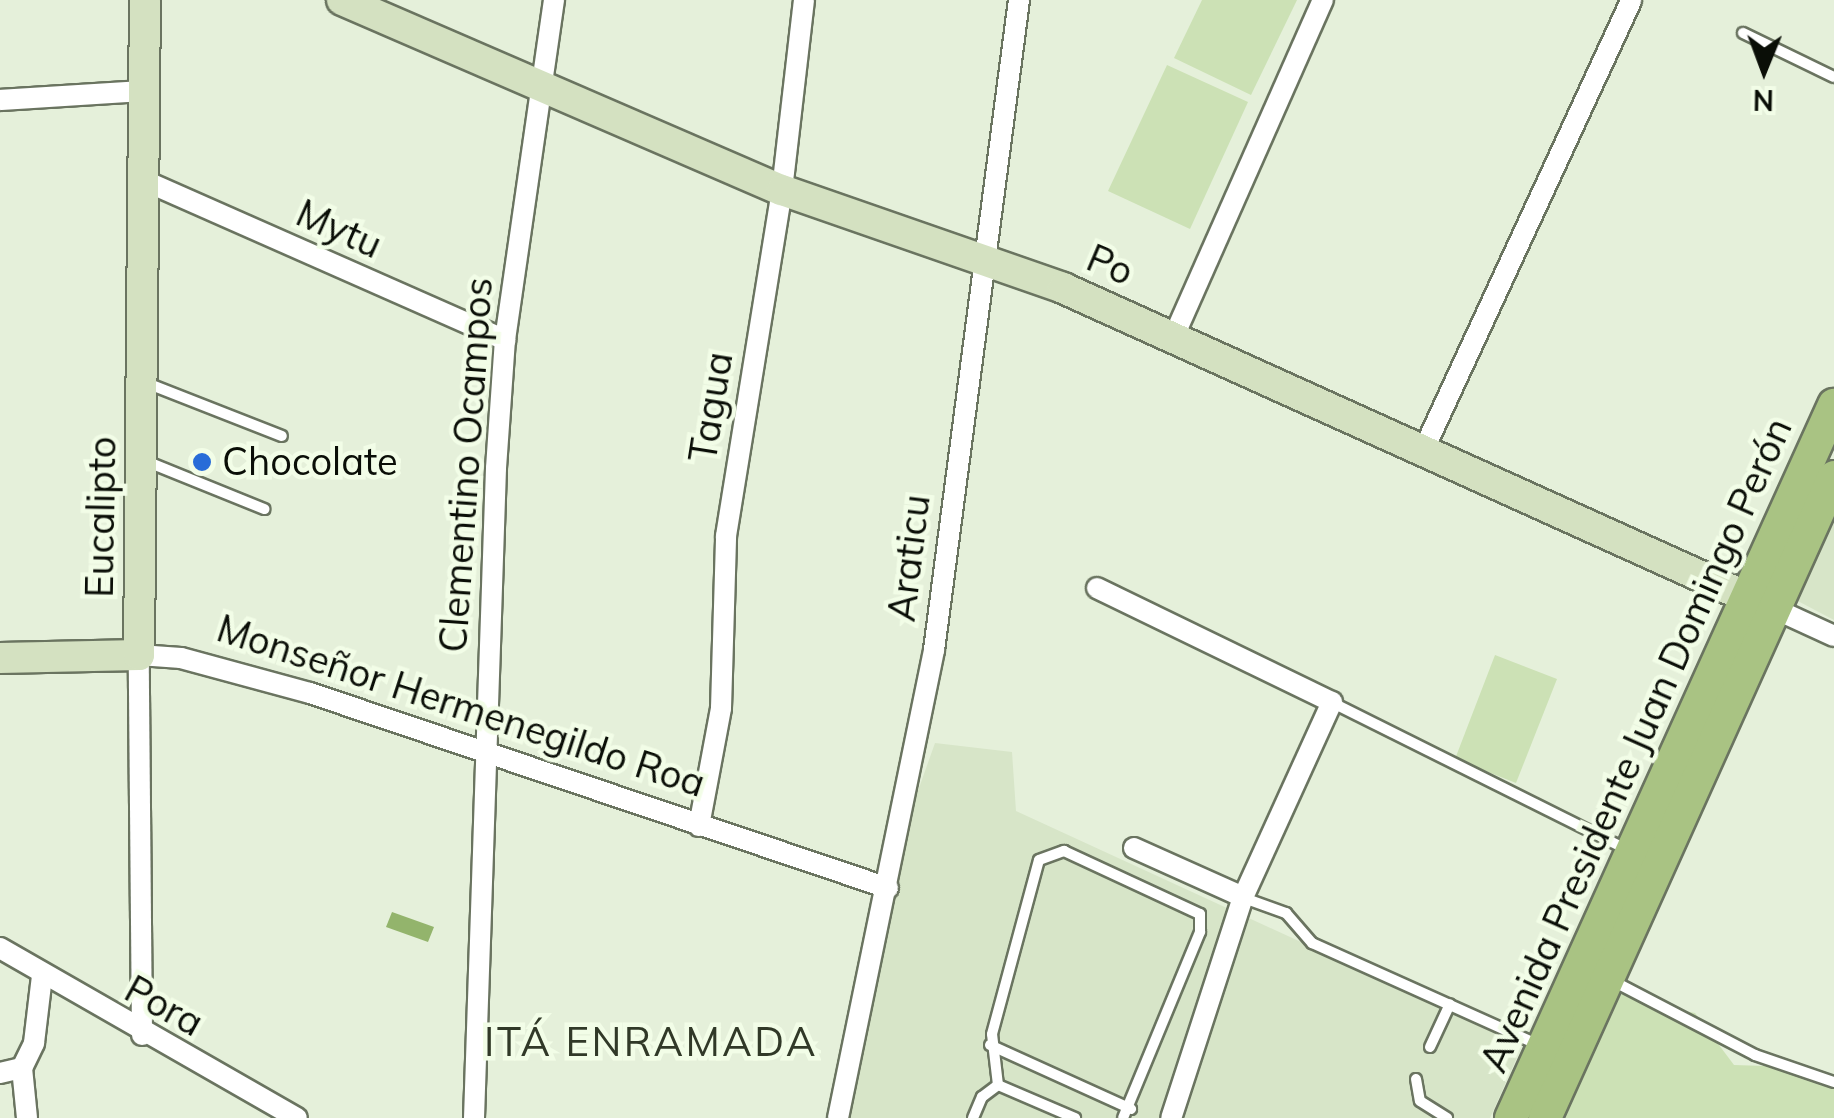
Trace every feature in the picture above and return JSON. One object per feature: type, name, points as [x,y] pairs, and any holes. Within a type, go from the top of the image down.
[{"type":"main road","name":"Avenida Presidente Juan Domingo Perón","points":[[1511,1118],[1543,1046],[1592,972],[1795,523],[1834,405]]},
{"type":"main road","name":"Avenida Presidente Juan Domingo Perón","points":[[1795,523],[1834,478]]},
{"type":"main road","name":"Avenida Presidente Juan Domingo Perón","points":[[1545,1118],[1630,850],[1757,603]]},
{"type":"street","name":"Eucalipto","points":[[142,1034],[139,654],[145,0]]},
{"type":"street","name":"Po","points":[[342,0],[539,89],[782,190],[980,257],[1174,336],[1834,636]]},
{"type":"street","name":"Clementino Ocampos","points":[[474,1118],[481,754],[506,340],[554,0]]},
{"type":"street","name":"Tagua","points":[[700,826],[721,708],[726,536],[782,190],[804,0]]},
{"type":"street","name":"Araticu","points":[[838,1118],[934,650],[980,257],[1019,0]]},
{"type":"street","points":[[1174,336],[1323,0]]},
{"type":"street","points":[[1424,449],[1630,0]]},
{"type":"street","points":[[0,100],[145,92]]},
{"type":"street","name":"Mytu","points":[[145,182],[506,340]]},
{"type":"street","points":[[1097,588],[1332,702],[1243,898],[1172,1118]]},
{"type":"street","name":"Monseñor Hermenegildo Roa","points":[[0,658],[139,654],[181,658],[310,693],[481,754],[888,888]]},
{"type":"street","points":[[1134,848],[1243,898]]},
{"type":"street","name":"Pora","points":[[0,948],[142,1034],[298,1118]]},
{"type":"street","points":[[27,1118],[22,1068],[34,1043],[42,976]]},
{"type":"street","points":[[0,1073],[22,1068]]},
{"type":"lane","points":[[1743,33],[1834,77]]},
{"type":"lane","points":[[143,382],[282,436]]},
{"type":"lane","points":[[142,459],[264,509]]},
{"type":"lane","points":[[1332,702],[1630,850]]},
{"type":"lane","points":[[990,1045],[1127,1114],[1200,932],[1200,914],[1064,851],[1039,860],[990,1045],[998,1085]]},
{"type":"lane","points":[[1243,898],[1286,914],[1312,944],[1543,1046]]},
{"type":"lane","points":[[1592,972],[1755,1055],[1834,1082]]},
{"type":"lane","points":[[1430,1047],[1450,1004]]},
{"type":"lane","points":[[1416,1078],[1420,1101],[1447,1118]]},
{"type":"lane","points":[[973,1118],[982,1097],[998,1085]]},
{"type":"lane","points":[[998,1085],[1076,1118]]},
{"type":"shaded area","points":[[1202,0],[1297,0],[1251,95],[1174,58]]},
{"type":"shaded area","points":[[1167,65],[1248,102],[1190,229],[1108,191]]},
{"type":"shaded area","points":[[1834,514],[1834,620],[1794,599]]},
{"type":"shaded area","points":[[1495,655],[1557,679],[1516,783],[1455,759]]},
{"type":"shaded area","points":[[935,743],[1012,752],[1016,811],[1523,1044],[1490,1118],[847,1118],[893,861]]},
{"type":"shaded area","points":[[392,912],[434,927],[428,942],[386,927]]},
{"type":"shaded area","points":[[1620,991],[1639,1002],[1695,1013],[1734,1065],[1795,1067],[1834,1084],[1834,1118],[1551,1118]]},
{"type":"place","name":"Chocolate","points":[[202,462]]},
{"type":"district","name":"ITÁ ENRAMADA","points":[[651,1041]]}]
